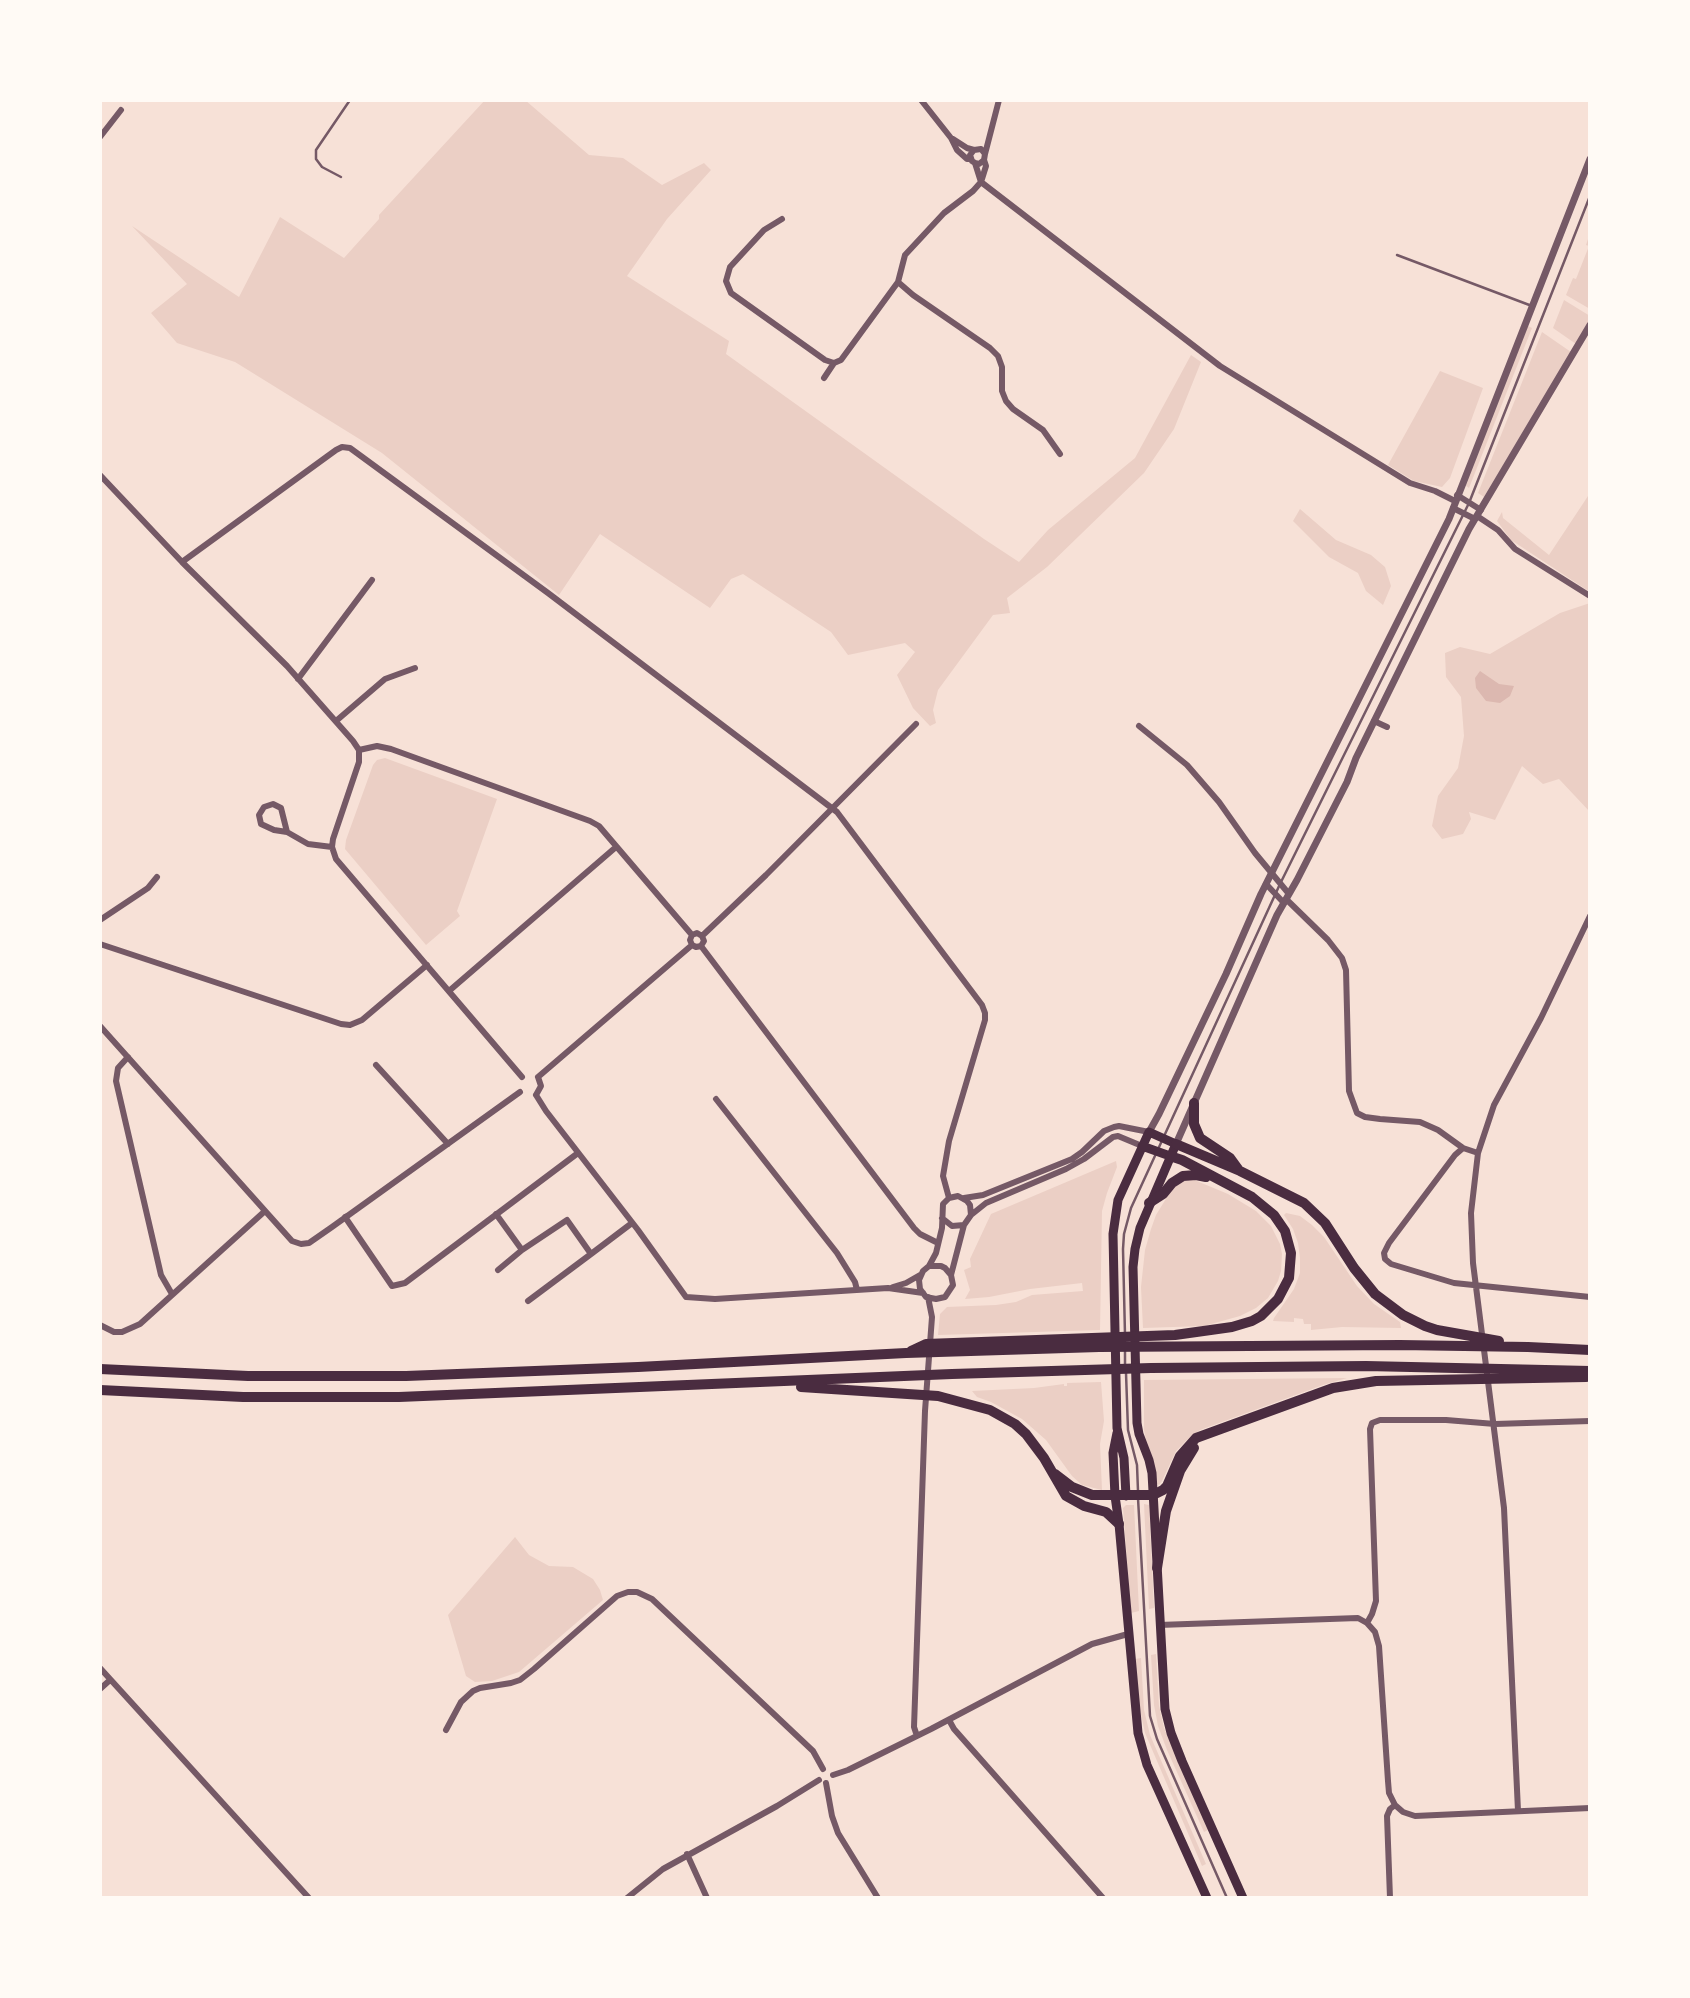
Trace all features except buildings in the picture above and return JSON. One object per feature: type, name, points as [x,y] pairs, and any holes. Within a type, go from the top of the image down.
[{"type":"highway","points":[[1194,1103],[1194,1124],[1200,1138],[1230,1158],[1240,1171]]},
{"type":"highway","points":[[1175,1144],[1240,1171],[1295,1198],[1311,1209],[1325,1223],[1353,1268],[1375,1294],[1403,1315],[1437,1330],[1528,1347]]},
{"type":"highway","points":[[906,1353],[926,1344],[1175,1335],[1231,1327],[1261,1316],[1278,1299],[1289,1278],[1289,1243],[1280,1224],[1269,1210],[1252,1197],[1170,1156]]},
{"type":"highway","points":[[1149,1203],[1183,1176],[1196,1175],[1216,1179]]},
{"type":"highway","points":[[100,1369],[248,1376],[406,1376],[1099,1347],[1224,1345],[1528,1347],[1590,1350]]},
{"type":"highway","points":[[100,1390],[243,1397],[399,1397],[966,1373],[1275,1366],[1590,1371]]},
{"type":"highway","points":[[1055,1474],[1082,1493],[1099,1497],[1153,1495],[1167,1486],[1180,1456],[1196,1438],[1322,1391],[1376,1381],[1590,1377]]},
{"type":"highway","points":[[746,1384],[938,1396],[970,1403],[997,1413],[1015,1424],[1034,1445],[1055,1474],[1066,1496],[1084,1506],[1106,1512],[1119,1524]]},
{"type":"highway","points":[[1157,1568],[1166,1511],[1180,1471],[1205,1435]]},
{"type":"main road","points":[[1207,1898],[1141,1747],[1135,1716],[1119,1524],[1121,1496],[1113,1453],[1117,1428],[1127,1403],[1124,1308],[1135,1249],[1149,1203],[1175,1144],[1149,1132],[1123,1185],[1115,1212],[1113,1234],[1124,1308],[1127,1403],[1149,1460],[1167,1721],[1243,1898]]},
{"type":"main road","points":[[1142,1146],[1170,1156]]},
{"type":"street","points":[[921,100],[951,138],[957,150],[967,159],[982,163],[999,100]]},
{"type":"street","points":[[100,137],[121,110]]},
{"type":"street","points":[[990,135],[970,155],[981,182],[1202,353],[1410,483],[1436,491],[1455,501],[1469,503],[1477,515],[1498,530],[1515,549],[1590,596]]},
{"type":"street","points":[[824,378],[834,363],[841,360],[898,282],[905,255],[944,212],[981,182],[986,166],[985,157],[976,149],[967,148],[951,138]]},
{"type":"street","points":[[963,1198],[983,1195],[1072,1158],[1104,1131],[1114,1127],[1149,1132],[1160,1114],[1266,884],[1455,501],[1590,159]]},
{"type":"street","points":[[782,219],[764,230],[730,267],[726,281],[731,293],[825,360],[834,363]]},
{"type":"street","points":[[898,282],[998,356],[1002,367],[1002,391],[1006,401],[1043,430],[1060,454]]},
{"type":"street","points":[[1175,1144],[1267,938],[1347,782],[1374,721],[1477,515],[1589,330]]},
{"type":"street","points":[[182,562],[337,450],[342,447],[350,448],[832,807],[982,1004],[985,1013],[946,1156],[943,1176],[949,1198]]},
{"type":"street","points":[[100,475],[182,562],[288,666],[359,750],[359,762],[333,839],[332,847],[336,859],[522,1077]]},
{"type":"street","points":[[1455,501],[1464,513],[1477,515]]},
{"type":"street","points":[[298,679],[372,580]]},
{"type":"street","points":[[336,721],[385,679],[415,668]]},
{"type":"street","points":[[1374,721],[1387,727]]},
{"type":"street","points":[[702,936],[916,724]]},
{"type":"street","points":[[1139,726],[1187,765],[1272,872],[1287,899],[1342,958],[1346,970],[1349,1091],[1357,1113],[1365,1117],[1420,1122],[1438,1130],[1463,1148],[1478,1153]]},
{"type":"street","points":[[359,750],[377,746],[391,748],[590,821],[599,826],[692,935]]},
{"type":"street","points":[[287,832],[281,808],[273,804],[260,811],[261,824],[287,832],[308,844],[332,847]]},
{"type":"street","points":[[449,991],[616,847]]},
{"type":"street","points":[[100,920],[148,888],[157,877]]},
{"type":"street","points":[[1266,884],[1276,894],[1287,899]]},
{"type":"street","points":[[1518,1811],[1504,1508],[1475,1285],[1471,1213],[1478,1153],[1494,1105],[1541,1018],[1590,916]]},
{"type":"street","points":[[692,935],[697,933],[702,936],[704,941],[701,946]]},
{"type":"street","points":[[692,935],[692,945]]},
{"type":"street","points":[[100,944],[341,1024],[351,1025],[362,1020],[427,965]]},
{"type":"street","points":[[692,945],[701,946]]},
{"type":"street","points":[[538,1077],[692,945]]},
{"type":"street","points":[[701,946],[914,1228],[939,1243]]},
{"type":"street","points":[[100,1026],[292,1241],[301,1244],[309,1242],[520,1092]]},
{"type":"street","points":[[128,1057],[118,1068],[116,1081],[161,1275],[172,1294]]},
{"type":"street","points":[[376,1065],[448,1144]]},
{"type":"street","points":[[520,1092],[522,1077],[530,1074],[538,1077]]},
{"type":"street","points":[[536,1095],[541,1086],[538,1077]]},
{"type":"street","points":[[520,1092],[528,1096],[536,1095]]},
{"type":"street","points":[[536,1095],[687,1297],[715,1299],[857,1290],[888,1288],[906,1283],[929,1266],[939,1243],[941,1209],[949,1198],[963,1198],[970,1205],[971,1214]]},
{"type":"street","points":[[716,1099],[837,1253],[857,1290]]},
{"type":"street","points":[[917,1736],[914,1727],[925,1411],[932,1317],[941,1298],[953,1285],[951,1275],[964,1225],[971,1214],[986,1203],[1066,1168],[1113,1137],[1118,1136],[1142,1146]]},
{"type":"street","points":[[1463,1148],[1389,1243],[1384,1253],[1385,1259],[1391,1264],[1454,1283],[1590,1297]]},
{"type":"street","points":[[345,1217],[392,1286],[405,1283],[578,1153]]},
{"type":"street","points":[[100,1325],[114,1332],[129,1330],[140,1324],[265,1210]]},
{"type":"street","points":[[496,1214],[522,1250]]},
{"type":"street","points":[[942,1218],[951,1226],[964,1225]]},
{"type":"street","points":[[498,1270],[522,1250],[567,1220],[591,1254]]},
{"type":"street","points":[[528,1301],[632,1223]]},
{"type":"street","points":[[929,1266],[941,1266],[951,1275]]},
{"type":"street","points":[[920,1275],[919,1285],[932,1317]]},
{"type":"street","points":[[888,1288],[941,1298]]},
{"type":"street","points":[[1367,1623],[1376,1601],[1370,1429],[1373,1423],[1380,1420],[1446,1420],[1495,1424],[1590,1421]]},
{"type":"street","points":[[446,1730],[461,1702],[473,1691],[520,1679],[617,1596],[637,1592],[652,1599],[813,1751],[823,1769]]},
{"type":"street","points":[[1160,1625],[1358,1618],[1375,1632],[1379,1646],[1389,1793],[1395,1805],[1415,1816],[1590,1808]]},
{"type":"street","points":[[832,1775],[848,1770],[949,1720],[1092,1644],[1128,1634]]},
{"type":"street","points":[[100,1668],[309,1898]]},
{"type":"street","points":[[100,1689],[110,1680]]},
{"type":"street","points":[[949,1720],[954,1729],[1103,1898]]},
{"type":"street","points":[[627,1898],[687,1854],[777,1805],[822,1782],[831,1780],[829,1769],[823,1769],[818,1773],[822,1782],[838,1833],[878,1898]]},
{"type":"street","points":[[1390,1898],[1387,1816],[1395,1805]]},
{"type":"street","points":[[687,1854],[707,1898]]},
{"type":"lane","points":[[341,177],[322,167],[316,159],[316,150],[350,100]]},
{"type":"lane","points":[[1124,1308],[1123,1249],[1131,1208],[1280,884],[1469,503],[1590,196]]},
{"type":"lane","points":[[1397,254],[1532,306]]},
{"type":"lane","points":[[1127,1403],[1128,1430],[1137,1465],[1150,1716],[1157,1739],[1227,1898]]},
{"type":"shaded area","points":[[485,100],[525,100],[589,155],[623,158],[662,185],[704,163],[711,170],[667,219],[627,276],[729,341],[726,354],[1019,562],[1048,530],[1135,458],[1191,355],[1201,362],[1174,429],[1144,473],[1047,567],[1007,598],[1010,613],[993,615],[938,690],[933,710],[936,723],[930,726],[913,708],[897,675],[915,652],[905,643],[848,655],[831,632],[743,574],[731,579],[710,608],[600,534],[559,595],[382,453],[235,362],[177,343],[151,313],[187,284],[132,226],[239,297],[280,217],[344,258],[379,219],[379,215]]},
{"type":"shaded area","points":[[1589,236],[1590,309],[1566,295],[1573,278],[1576,279],[1589,246],[1586,245]]},
{"type":"shaded area","points":[[1564,300],[1590,316],[1576,344],[1553,328]]},
{"type":"shaded area","points":[[1528,326],[1532,328],[1469,488],[1465,485]]},
{"type":"shaded area","points":[[1542,332],[1571,352],[1484,497],[1478,493]]},
{"type":"shaded area","points":[[1440,371],[1483,388],[1450,478],[1442,487],[1414,481],[1388,465]]},
{"type":"shaded area","points":[[1590,493],[1590,592],[1511,540],[1497,521],[1502,512],[1503,518],[1549,555]]},
{"type":"shaded area","points":[[1300,509],[1336,540],[1371,555],[1385,567],[1391,586],[1383,605],[1366,591],[1358,573],[1329,557],[1293,521]]},
{"type":"shaded area","points":[[1590,603],[1590,812],[1559,779],[1543,784],[1522,766],[1495,820],[1469,812],[1471,819],[1463,834],[1442,839],[1432,826],[1438,796],[1458,768],[1464,736],[1461,697],[1446,677],[1445,653],[1460,647],[1490,654],[1560,613]]},
{"type":"shaded area","points":[[1480,671],[1499,684],[1514,686],[1510,696],[1500,703],[1486,701],[1476,688],[1475,678]]},
{"type":"shaded area","points":[[385,758],[497,799],[457,911],[460,916],[426,945],[345,849],[373,765],[377,760]]},
{"type":"shaded area","points":[[1116,1161],[1117,1167],[1102,1211],[1100,1330],[938,1335],[940,1314],[947,1307],[996,1305],[1016,1302],[1032,1295],[1083,1291],[1082,1283],[965,1299],[970,1290],[964,1270],[971,1267],[970,1259],[991,1214]]},
{"type":"shaded area","points":[[1192,1179],[1228,1194],[1256,1211],[1271,1226],[1282,1254],[1278,1281],[1268,1298],[1240,1316],[1204,1326],[1143,1328],[1141,1287],[1145,1250],[1151,1229],[1172,1189],[1181,1182]]},
{"type":"shaded area","points":[[1286,1213],[1300,1216],[1324,1237],[1357,1286],[1374,1304],[1400,1322],[1401,1328],[1342,1327],[1311,1330],[1311,1324],[1304,1324],[1303,1319],[1294,1318],[1294,1322],[1273,1321],[1294,1289],[1300,1273],[1298,1243],[1284,1215]]},
{"type":"shaded area","points":[[1347,1378],[1200,1430],[1176,1451],[1162,1481],[1157,1484],[1154,1461],[1144,1430],[1144,1380]]},
{"type":"shaded area","points":[[1101,1382],[1104,1421],[1100,1444],[1102,1490],[1082,1485],[1072,1476],[1046,1440],[1022,1419],[977,1397],[972,1391],[1064,1384],[1067,1386],[1067,1383]]},
{"type":"shaded area","points":[[1144,1504],[1149,1505],[1154,1608],[1149,1609]]},
{"type":"shaded area","points":[[1126,1505],[1134,1505],[1139,1611],[1131,1613],[1123,1508]]},
{"type":"shaded area","points":[[515,1537],[529,1555],[549,1566],[573,1567],[593,1579],[603,1600],[519,1672],[492,1681],[475,1682],[466,1676],[448,1615]]},
{"type":"shaded area","points":[[1156,1654],[1159,1706],[1164,1728],[1208,1830],[1204,1832],[1158,1726],[1151,1655]]},
{"type":"shaded area","points":[[1141,1658],[1144,1710],[1150,1735],[1206,1864],[1202,1866],[1145,1733],[1135,1659]]}]
